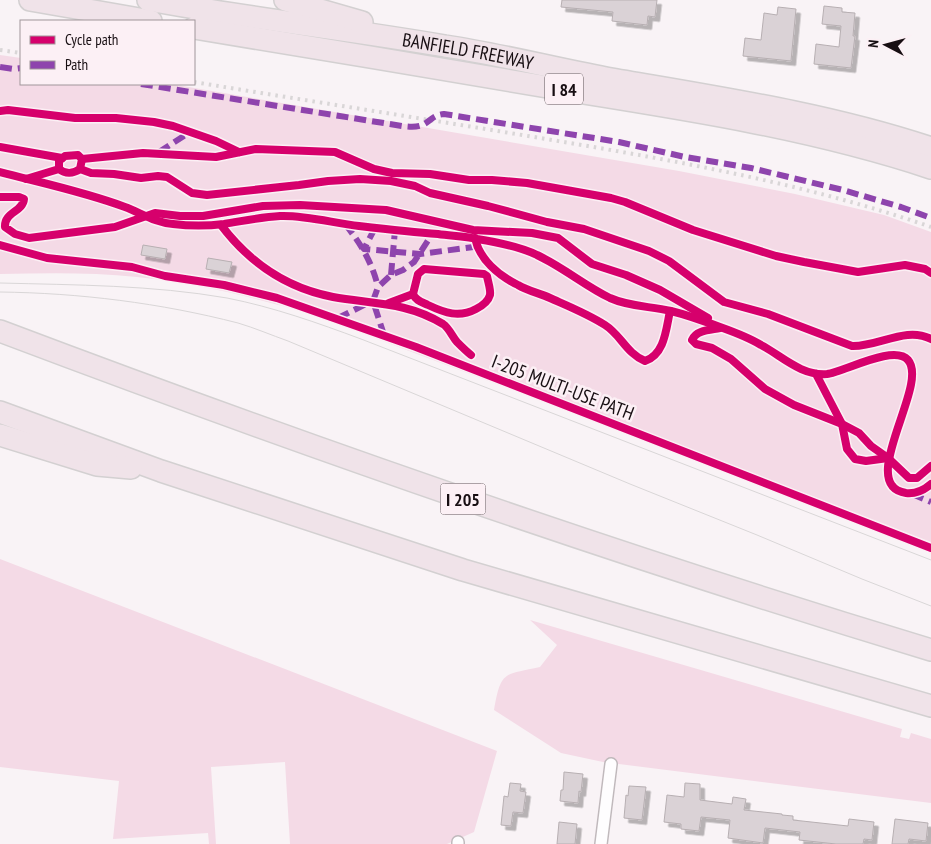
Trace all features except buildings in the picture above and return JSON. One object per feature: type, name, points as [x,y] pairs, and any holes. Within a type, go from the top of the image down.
[{"type":"highway","points":[[30,0],[145,20]]},
{"type":"highway","name":"BANFIELD FREEWAY","points":[[148,0],[200,10],[446,46],[605,78],[783,110],[877,132],[931,148]]},
{"type":"highway","points":[[285,0],[446,46]]},
{"type":"highway","name":"BANFIELD FREEWAY","points":[[195,28],[734,118],[827,138],[931,168]]},
{"type":"highway","name":"I 205","points":[[0,331],[375,469],[735,590],[931,650]]},
{"type":"highway","points":[[0,412],[161,471],[463,570],[931,706]]},
{"type":"highway","points":[[0,435],[97,465],[161,471]]},
{"type":"street","points":[[601,844],[611,764]]},
{"type":"shaded area","points":[[0,55],[20,58],[20,85],[177,85],[679,171],[795,194],[884,215],[931,232],[931,552],[619,430],[311,314],[224,291],[159,280],[120,275],[0,274]]},
{"type":"shaded area","points":[[0,559],[497,751],[474,832],[447,844],[290,844],[285,762],[211,767],[216,844],[209,844],[208,833],[113,839],[119,781],[0,767]]},
{"type":"shaded area","points":[[530,620],[902,729],[900,737],[909,739],[911,733],[931,739],[931,803],[603,762],[561,753],[494,710],[502,681],[511,674],[540,667],[557,645]]},
{"type":"tram line","points":[[0,283],[114,286],[171,290],[227,298],[312,321],[931,560]]},
{"type":"tram line","points":[[0,292],[60,294],[120,300],[209,316],[244,325],[288,341],[630,484],[931,606]]},
{"type":"railway","points":[[0,50],[20,53]]},
{"type":"railway","points":[[195,82],[522,135],[729,172],[831,196],[931,227]]},
{"type":"marked path","points":[[0,67],[20,68]]},
{"type":"marked path","points":[[147,85],[402,126],[420,126],[436,116],[444,114],[619,142],[685,157],[751,168],[843,190],[931,218]]},
{"type":"marked path","points":[[159,152],[190,132]]},
{"type":"marked path","points":[[345,224],[373,269],[378,287]]},
{"type":"marked path","points":[[375,228],[364,249],[420,254],[481,246]]},
{"type":"marked path","points":[[391,275],[395,230]]},
{"type":"marked path","points":[[384,335],[373,301],[378,287],[391,275],[403,270],[414,262],[429,239],[430,234]]},
{"type":"marked path","points":[[338,318],[368,303]]},
{"type":"marked path","points":[[912,494],[931,502]]},
{"type":"cycle path","points":[[0,111],[8,110],[75,118],[116,118],[154,122],[173,126],[216,141],[239,152]]},
{"type":"cycle path","points":[[0,147],[62,158]]},
{"type":"cycle path","points":[[82,159],[143,153],[216,157],[256,149],[335,152],[374,169],[392,173],[430,174],[469,180],[527,183],[611,198],[693,230],[776,256],[804,262],[858,272],[905,265],[925,269],[931,273]]},
{"type":"cycle path","points":[[26,179],[59,169],[66,173],[75,172],[80,169],[82,159],[78,155],[65,156],[59,161],[59,169]]},
{"type":"cycle path","points":[[80,169],[91,173],[141,178],[167,177],[192,193],[207,195],[328,181],[360,179],[391,181],[415,186],[430,193],[547,222],[584,229],[649,251],[669,261],[724,302],[768,314],[852,346],[872,344],[912,335],[931,339]]},
{"type":"cycle path","points":[[0,172],[94,197],[167,223],[212,225],[266,217],[290,216],[359,226],[467,237],[507,245],[523,249],[547,260],[610,298],[633,305],[671,311],[736,333],[769,349],[800,369],[818,374],[835,372],[881,357],[901,356],[908,360],[912,373],[910,390],[890,454],[888,472],[892,486],[906,493],[919,492],[931,484]]},
{"type":"cycle path","points":[[0,197],[19,197],[24,199],[20,207],[7,218],[5,227],[15,234],[29,238],[115,227],[155,213],[203,216],[263,206],[300,205],[386,210],[473,230],[532,233],[558,238],[592,264],[626,275],[660,290],[708,318]]},
{"type":"cycle path","points":[[221,225],[256,262],[284,280],[316,293],[333,297],[390,305],[416,311],[443,324],[457,342],[471,355]]},
{"type":"cycle path","points":[[475,238],[485,260],[497,272],[522,287],[571,307],[598,321],[611,329],[628,349],[638,358],[645,361],[652,358],[661,347],[670,311]]},
{"type":"cycle path","name":"I-205 MULTI-USE PATH","points":[[0,245],[47,258],[132,267],[165,276],[224,285],[277,298],[416,347],[931,548]]},
{"type":"cycle path","points":[[389,303],[413,294],[418,274],[424,269],[484,274],[487,276],[490,288],[490,295],[484,304],[470,312],[458,314],[434,308],[419,301],[413,294]]},
{"type":"cycle path","points":[[720,328],[700,332],[692,340],[696,344],[712,348],[731,359],[765,389],[794,405],[842,424],[859,433],[871,446],[888,458],[909,478],[917,478],[931,466]]},
{"type":"cycle path","points":[[816,374],[842,424],[847,449],[855,459],[866,461],[888,458]]}]
